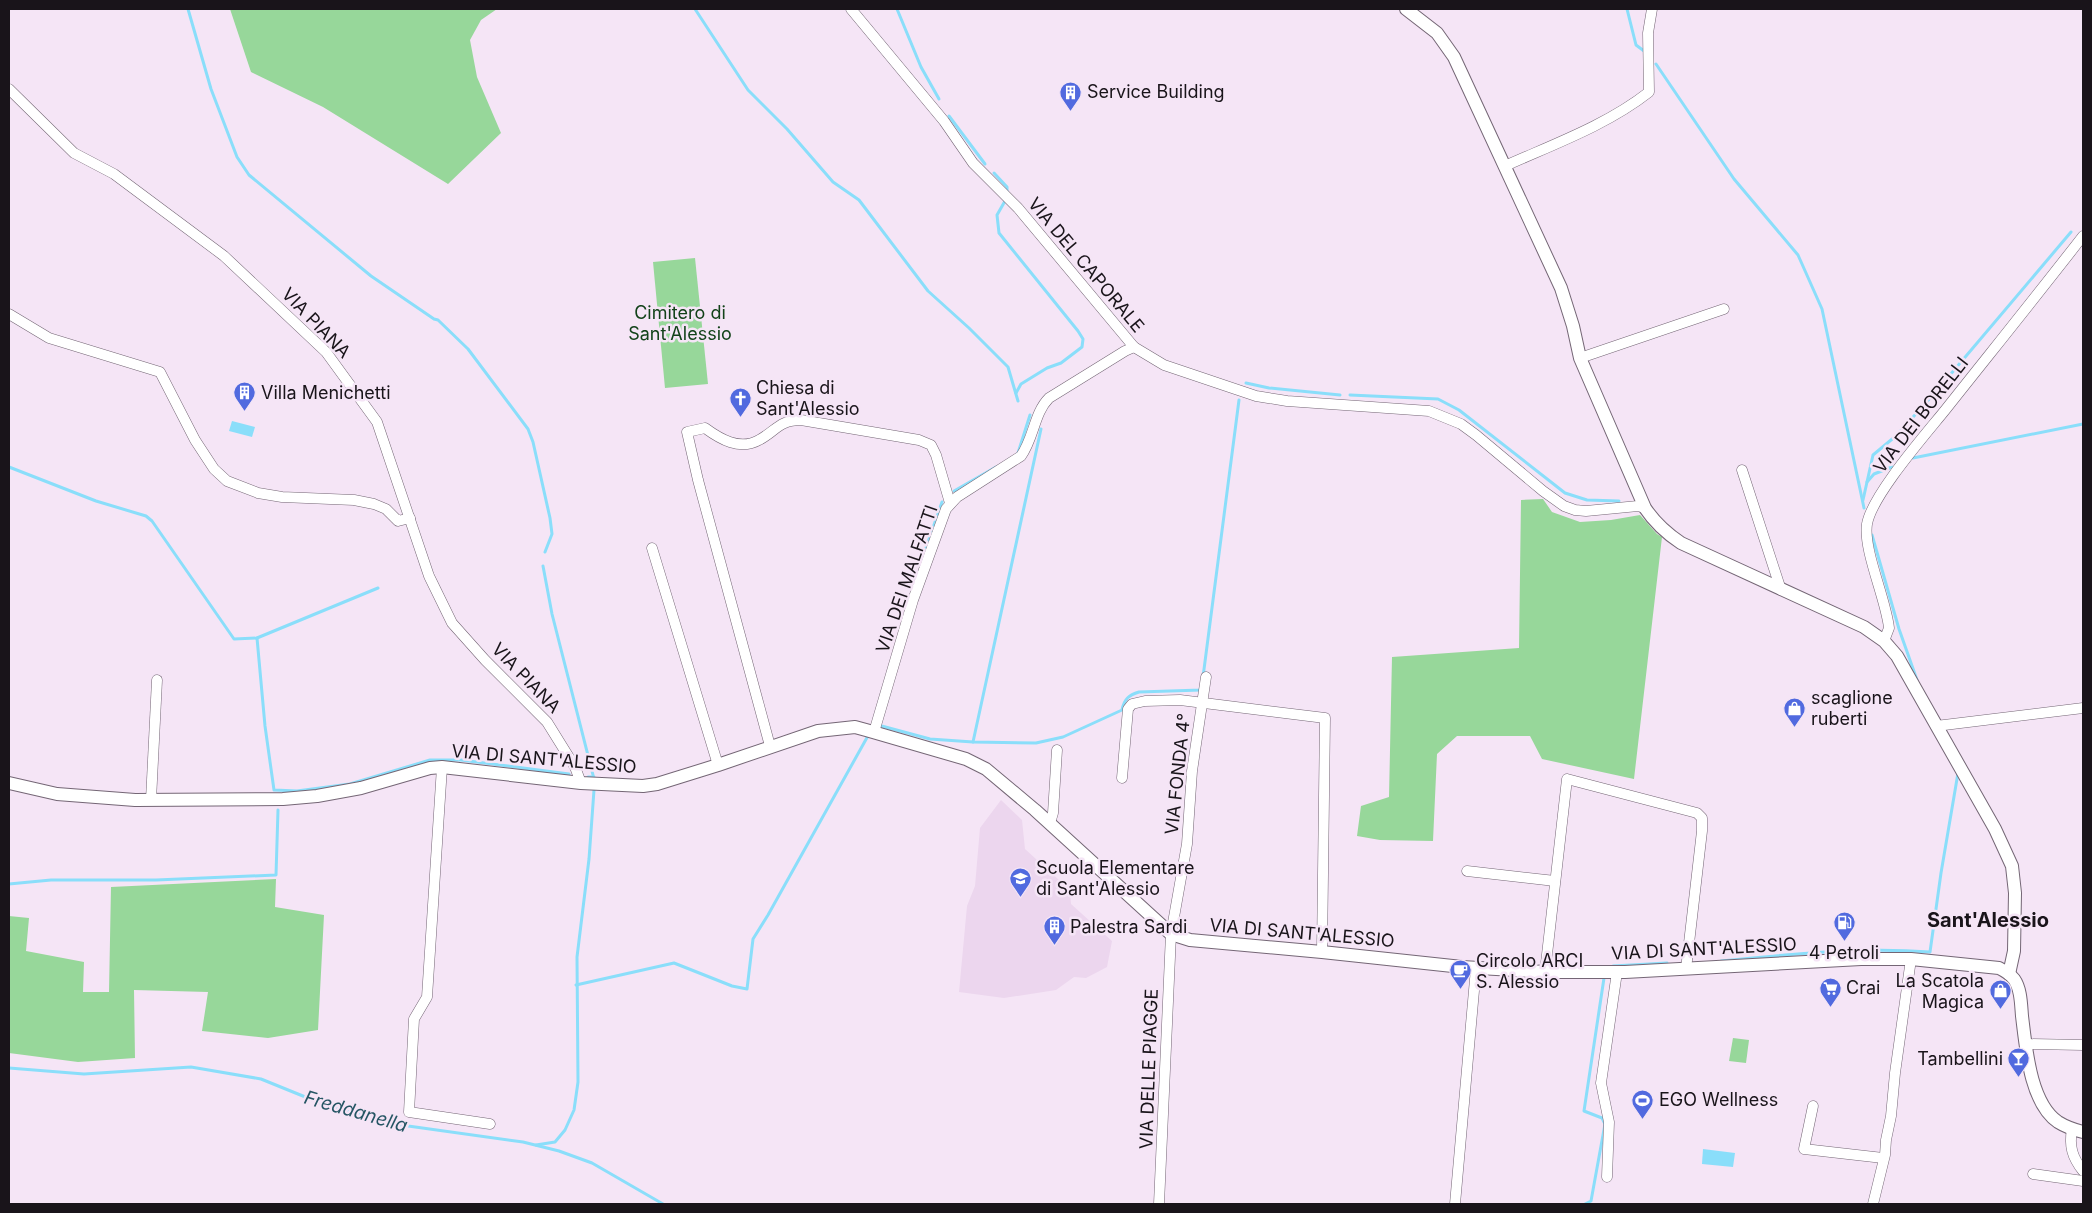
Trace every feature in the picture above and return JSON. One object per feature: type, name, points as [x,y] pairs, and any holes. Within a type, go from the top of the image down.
[{"type":"street","name":"VIA DEL CAPORALE","points":[[851,9],[944,121],[973,163],[1018,208],[1134,347],[1164,365],[1256,396],[1287,401],[1429,412],[1460,424],[1476,435],[1543,491],[1564,506],[1586,511],[1638,506],[1645,508]]},
{"type":"street","points":[[1406,9],[1437,33],[1454,57],[1562,288],[1580,358],[1645,508],[1661,528],[1681,543],[1864,627],[1884,641],[1897,656],[1995,829],[2012,866],[2015,893],[2014,950],[2010,974],[2019,990],[2026,1044],[2036,1090],[2049,1114],[2059,1122],[2078,1130],[2069,1142],[2083,1170]]},
{"type":"street","points":[[1505,166],[1587,129],[1632,105],[1649,92],[1648,33],[1652,9]]},
{"type":"street","name":"VIA PIANA","points":[[9,89],[74,153],[114,174],[224,256],[326,352],[377,422],[429,576],[452,623],[485,660],[547,722],[575,767],[581,783]]},
{"type":"street","name":"VIA DEI BORELLI","points":[[1884,641],[1889,628],[1868,541],[1867,525],[1871,512],[1911,452],[2083,236]]},
{"type":"street","points":[[1580,358],[1724,309]]},
{"type":"street","points":[[9,314],[50,338],[160,372],[195,440],[214,469],[227,481],[258,493],[282,498],[354,500],[374,504],[386,510],[398,521],[410,518]]},
{"type":"street","name":"VIA DEI MALFATTI","points":[[873,728],[913,600],[946,509],[950,503],[1021,456],[1028,446],[1042,405],[1049,398],[1134,347]]},
{"type":"street","points":[[770,746],[700,490],[687,432],[704,428],[736,444],[758,441],[782,423],[801,420],[919,440],[931,445],[936,455],[950,503]]},
{"type":"street","points":[[1742,470],[1781,590]]},
{"type":"street","points":[[652,548],[718,765]]},
{"type":"street","name":"VIA FONDA 4°","points":[[1171,934],[1187,844],[1192,771],[1206,677]]},
{"type":"street","points":[[151,800],[158,680]]},
{"type":"street","points":[[1122,778],[1127,712],[1132,704],[1145,701],[1180,700],[1325,718],[1322,952]]},
{"type":"street","points":[[1936,726],[2083,708]]},
{"type":"street","name":"VIA DI SANT'ALESSIO","points":[[9,783],[57,794],[151,800],[283,799],[317,796],[361,788],[430,768],[442,767],[581,783],[643,786],[657,784],[770,746],[827,730],[873,728],[979,764],[1002,781],[1050,823],[1171,934],[1190,940],[1476,968],[1545,972],[1617,972],[1686,965],[1911,959],[1999,968],[2010,974]]},
{"type":"street","points":[[1050,823],[1053,813],[1057,750]]},
{"type":"street","points":[[442,767],[427,998],[414,1019],[409,1112],[490,1124]]},
{"type":"street","points":[[1545,972],[1568,780],[1697,813],[1702,818],[1686,965]]},
{"type":"street","points":[[1467,871],[1556,881]]},
{"type":"street","name":"VIA DELLE PIAGGE","points":[[1159,1204],[1171,934]]},
{"type":"street","points":[[1873,1204],[1891,1116],[1911,959]]},
{"type":"street","points":[[1455,1204],[1476,968]]},
{"type":"street","points":[[1607,1176],[1609,1122],[1601,1083],[1617,972]]},
{"type":"street","points":[[2026,1044],[2083,1045]]},
{"type":"street","points":[[1813,1106],[1804,1150],[1883,1158]]},
{"type":"street","points":[[2032,1174],[2083,1181]]},
{"type":"shaded area","name":"Scuola Elementare di Sant'Alessio","points":[[1001,800],[1022,820],[1025,849],[1070,890],[1071,904],[1112,941],[1107,967],[1086,978],[1074,977],[1056,990],[1004,998],[959,992],[967,906],[975,886],[980,828]]},
{"type":"green space","points":[[230,9],[497,9],[481,20],[470,40],[477,77],[501,133],[448,184],[323,107],[251,72]]},
{"type":"green space","name":"Cimitero di Sant'Alessio","points":[[695,258],[708,384],[665,388],[653,262]]},
{"type":"green space","points":[[1543,499],[1552,512],[1580,522],[1611,520],[1640,515],[1662,537],[1634,779],[1542,759],[1530,736],[1457,736],[1437,754],[1433,841],[1380,840],[1357,836],[1361,806],[1389,797],[1392,657],[1519,648],[1521,500]]},
{"type":"green space","points":[[276,879],[275,907],[324,915],[318,1030],[268,1038],[202,1031],[208,992],[134,990],[135,1058],[78,1062],[9,1053],[9,916],[29,918],[26,951],[84,962],[83,992],[109,992],[111,887]]},
{"type":"green space","points":[[1733,1038],[1749,1040],[1746,1063],[1729,1061]]},
{"type":"water","points":[[232,421],[255,427],[252,437],[229,431]]},
{"type":"water","points":[[1703,1149],[1735,1153],[1733,1167],[1702,1164]]},
{"type":"waterway","points":[[188,9],[211,89],[237,157],[249,175],[371,276],[438,320],[468,349],[528,429],[533,442],[550,518],[552,534],[545,552]]},
{"type":"waterway","points":[[695,9],[748,90],[787,129],[833,182],[859,200],[928,291],[1008,367],[1018,401]]},
{"type":"waterway","points":[[897,9],[921,67],[939,99]]},
{"type":"waterway","points":[[1627,9],[1636,45],[1644,51]]},
{"type":"waterway","points":[[1656,64],[1734,179],[1798,255],[1822,309],[1864,508]]},
{"type":"waterway","points":[[949,116],[985,164]]},
{"type":"waterway","points":[[994,173],[1007,187],[1007,193]]},
{"type":"waterway","points":[[1005,201],[997,215],[999,233],[1083,339],[1082,347],[1061,363],[1047,368],[1021,384],[1016,393]]},
{"type":"waterway","points":[[1863,500],[1873,455],[1897,435],[1939,388],[2071,232]]},
{"type":"waterway","points":[[1246,383],[1269,388],[1340,395]]},
{"type":"waterway","points":[[1350,395],[1438,399],[1459,410],[1565,493],[1587,500],[1619,501]]},
{"type":"waterway","points":[[1203,677],[1239,400]]},
{"type":"waterway","points":[[1018,453],[1030,415]]},
{"type":"waterway","points":[[1913,458],[2083,424]]},
{"type":"waterway","points":[[973,742],[1041,429]]},
{"type":"waterway","points":[[9,467],[96,501],[146,516],[152,521],[234,639],[257,638],[378,588]]},
{"type":"waterway","points":[[954,491],[996,467]]},
{"type":"waterway","points":[[1867,482],[1874,474],[1892,467]]},
{"type":"waterway","points":[[920,565],[942,502]]},
{"type":"waterway","points":[[1872,535],[1899,629],[1917,680]]},
{"type":"waterway","points":[[543,566],[552,614],[594,779]]},
{"type":"waterway","points":[[257,638],[265,726],[274,790],[297,791],[350,784],[430,760],[461,760],[569,774]]},
{"type":"waterway","points":[[878,725],[930,739],[1036,743],[1063,737],[1122,710],[1128,698],[1139,692],[1201,690],[1201,688]]},
{"type":"waterway","points":[[576,985],[674,963],[732,986],[747,989],[753,939],[869,734]]},
{"type":"waterway","points":[[1721,961],[1851,951],[1930,952],[1958,773]]},
{"type":"waterway","points":[[588,777],[594,777]]},
{"type":"waterway","points":[[536,1145],[555,1142],[565,1130],[574,1110],[578,1082],[577,957],[589,859],[594,790]]},
{"type":"waterway","points":[[9,884],[51,880],[156,880],[276,875],[278,810]]},
{"type":"waterway","points":[[1613,966],[1667,963]]},
{"type":"waterway","points":[[1585,1204],[1591,1201],[1605,1124],[1602,1118],[1584,1111],[1604,978]]},
{"type":"waterway","name":"Freddanella","points":[[9,1068],[84,1074],[191,1067],[261,1079],[330,1107],[401,1125],[523,1142],[559,1151],[592,1163],[663,1204]]},
{"type":"place","name":"Service Building","points":[[1071,111]]},
{"type":"place","name":"Villa Menichetti","points":[[245,412]]},
{"type":"place","name":"Chiesa di Sant'Alessio","points":[[740,417]]},
{"type":"place","name":"scaglione ruberti","points":[[1795,727]]},
{"type":"place","name":"Scuola Elementare di Sant'Alessio","points":[[1020,897]]},
{"type":"place","name":"4 Petroli","points":[[1844,942]]},
{"type":"place","name":"Palestra Sardi","points":[[1054,946]]},
{"type":"place","name":"Circolo ARCI S. Alessio","points":[[1460,990]]},
{"type":"place","name":"Crai","points":[[1830,1007]]},
{"type":"place","name":"La Scatola Magica","points":[[2000,1010]]},
{"type":"place","name":"Tambellini","points":[[2019,1078]]},
{"type":"place","name":"EGO Wellness","points":[[1643,1119]]},
{"type":"district","name":"Sant'Alessio","points":[[1988,920]]}]
